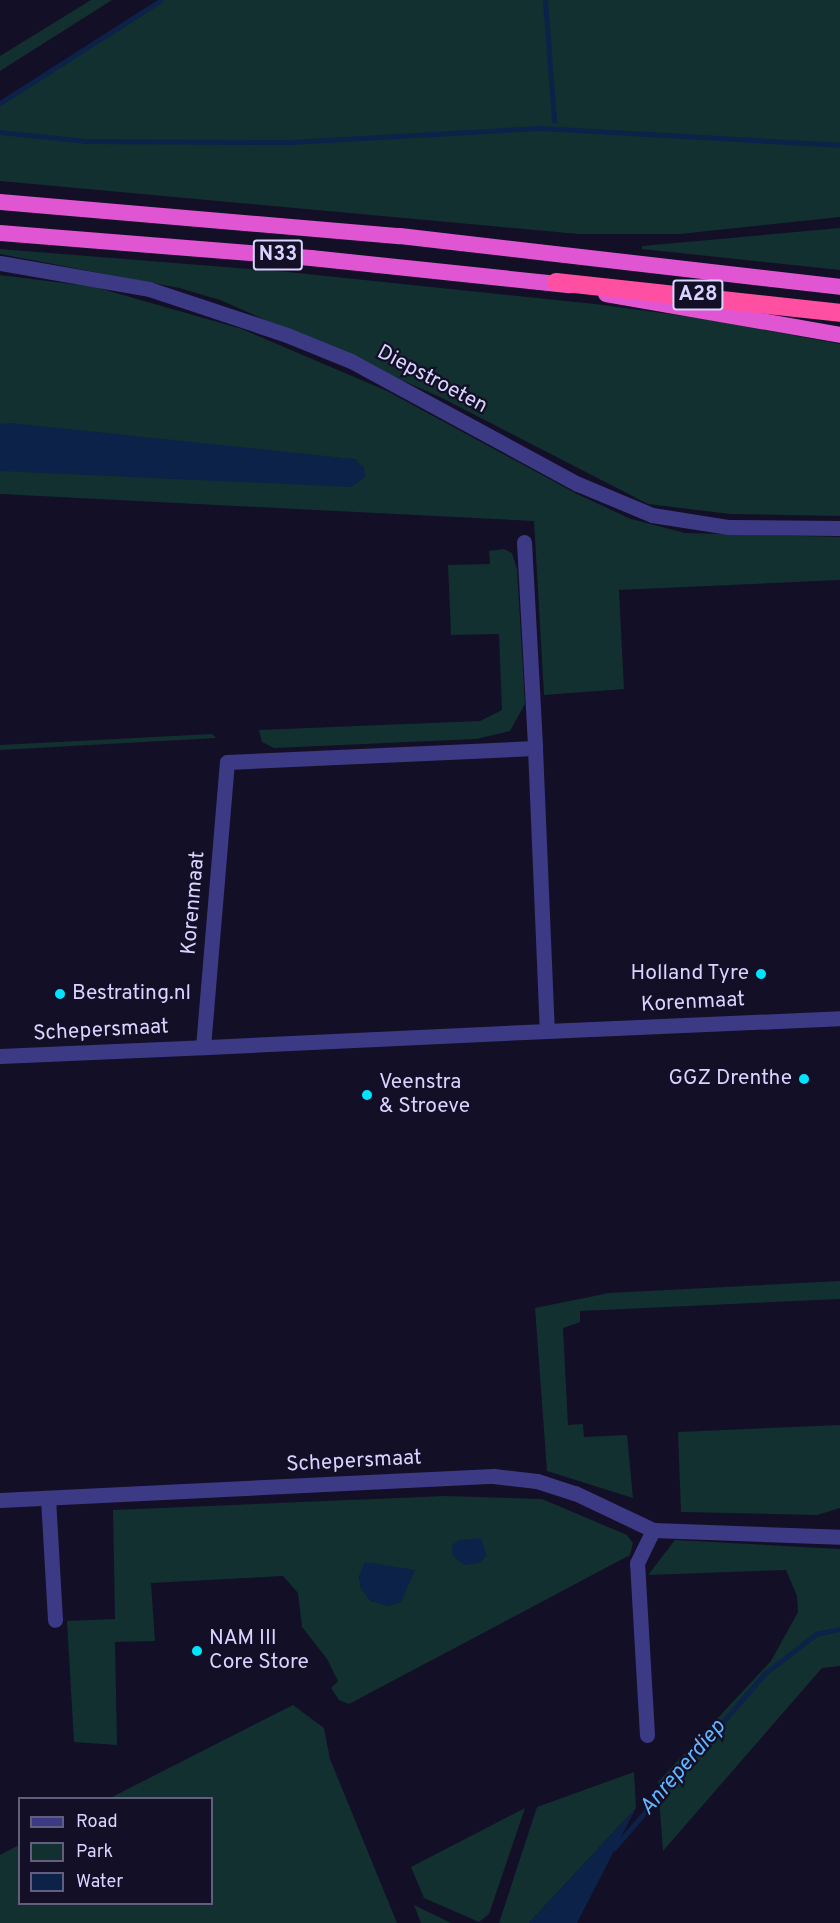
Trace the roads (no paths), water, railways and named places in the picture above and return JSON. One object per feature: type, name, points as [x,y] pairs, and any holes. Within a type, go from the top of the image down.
[{"type":"highway","name":"N33","points":[[0,202],[400,236],[840,287]]},
{"type":"highway","name":"N33","points":[[0,233],[556,282],[648,304],[840,335]]},
{"type":"highway","name":"A28","points":[[556,282],[840,313]]},
{"type":"street","name":"Diepstroeten","points":[[0,263],[149,289],[287,334],[351,361],[578,484],[652,515],[729,527],[840,528]]},
{"type":"street","points":[[524,542],[548,1031]]},
{"type":"street","name":"Korenmaat","points":[[535,748],[226,762],[203,1047],[840,1018]]},
{"type":"street","name":"Schepersmaat","points":[[0,1056],[203,1047]]},
{"type":"street","name":"Schepersmaat","points":[[0,1500],[493,1476],[537,1481],[575,1493],[652,1530],[840,1537]]},
{"type":"street","points":[[48,1498],[55,1620]]},
{"type":"street","points":[[647,1735],[637,1563],[652,1530]]},
{"type":"water","points":[[11,423],[354,459],[364,467],[365,477],[351,487],[0,471],[0,424]]},
{"type":"water","points":[[481,1538],[487,1556],[479,1563],[464,1565],[452,1555],[452,1545],[460,1540]]},
{"type":"water","points":[[365,1562],[415,1570],[401,1602],[390,1606],[371,1601],[361,1588],[359,1576]]},
{"type":"water","points":[[636,1808],[577,1923],[529,1923]]},
{"type":"waterway","points":[[0,103],[161,0]]},
{"type":"waterway","points":[[545,0],[554,121]]},
{"type":"waterway","points":[[0,132],[85,141],[290,142],[540,128],[840,145]]},
{"type":"waterway","name":"Anreperdiep","points":[[614,1848],[764,1674],[816,1634],[840,1629]]},
{"type":"place","name":"Holland Tyre","points":[[761,974]]},
{"type":"place","name":"Bestrating.nl","points":[[60,994]]},
{"type":"place","name":"GGZ Drenthe","points":[[804,1079]]},
{"type":"place","name":"Veenstra & Stroeve","points":[[367,1095]]},
{"type":"place","name":"NAM III Core Store","points":[[197,1651]]}]
